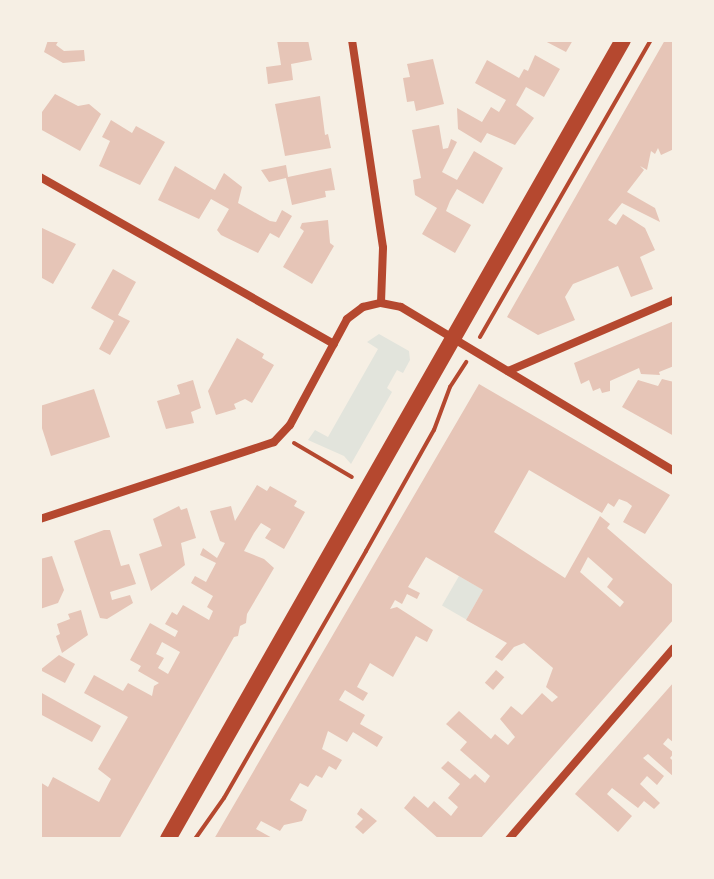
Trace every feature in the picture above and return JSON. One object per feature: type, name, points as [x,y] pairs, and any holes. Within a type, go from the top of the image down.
[{"type":"main road","points":[[168,839],[623,40]]},
{"type":"street","points":[[352,40],[383,248],[381,303]]},
{"type":"street","points":[[40,177],[334,344]]},
{"type":"street","points":[[508,371],[674,300]]},
{"type":"street","points":[[40,519],[265,446],[281,436],[347,319],[363,307],[381,303],[401,307],[674,471]]},
{"type":"street","points":[[509,839],[674,648]]},
{"type":"path","points":[[195,839],[224,798],[366,551],[434,430],[450,387],[651,40]]},
{"type":"path","points":[[281,436],[352,478]]},
{"type":"shaded area","points":[[379,334],[409,351],[410,360],[403,373],[397,370],[387,388],[392,392],[351,464],[344,456],[308,440],[315,430],[328,437],[378,349],[367,342]]},
{"type":"shaded area","points":[[459,576],[483,590],[466,619],[442,605]]},
{"type":"building","points":[[48,40],[59,40],[56,45],[64,51],[84,50],[85,61],[63,63],[44,52]]},
{"type":"building","points":[[277,40],[308,40],[312,60],[291,64],[293,80],[268,84],[266,67],[281,65]]},
{"type":"building","points":[[543,40],[573,40],[566,52]]},
{"type":"building","points":[[665,40],[674,40],[674,149],[661,155],[658,148],[655,154],[651,151],[647,170],[640,166],[644,170],[627,192],[655,208],[660,222],[622,203],[608,220],[616,225],[623,214],[645,228],[655,250],[640,257],[653,289],[631,297],[618,266],[573,284],[565,297],[575,320],[538,335],[507,317]]},
{"type":"building","points":[[535,55],[560,69],[544,97],[526,87],[516,105],[534,118],[515,145],[487,133],[481,143],[458,129],[457,108],[482,122],[491,107],[499,112],[506,100],[475,83],[487,60],[519,78],[524,69],[528,71]]},
{"type":"building","points":[[433,59],[444,104],[416,111],[414,101],[407,102],[403,78],[410,77],[407,64]]},
{"type":"building","points":[[55,94],[78,106],[89,104],[101,114],[80,151],[40,129],[42,112]]},
{"type":"building","points":[[320,96],[325,135],[328,134],[331,148],[285,156],[275,104]]},
{"type":"building","points":[[111,120],[132,133],[136,126],[165,142],[140,185],[99,166],[110,141],[102,137]]},
{"type":"building","points":[[439,125],[443,149],[448,148],[451,139],[457,142],[442,172],[457,180],[474,151],[503,168],[483,204],[457,189],[450,201],[446,211],[471,225],[455,253],[422,234],[437,208],[415,195],[413,180],[421,178],[412,130]]},
{"type":"building","points":[[286,165],[288,177],[331,168],[335,190],[325,191],[326,197],[292,205],[286,178],[269,182],[261,170]]},
{"type":"building","points":[[175,166],[215,190],[224,173],[242,187],[238,203],[270,221],[276,222],[282,210],[292,216],[279,238],[270,233],[258,253],[221,235],[217,230],[229,209],[211,199],[199,219],[158,200]]},
{"type":"building","points":[[328,220],[330,243],[334,246],[312,284],[283,267],[304,231],[300,228],[302,223]]},
{"type":"building","points":[[40,227],[76,244],[53,284],[42,278],[40,282]]},
{"type":"building","points":[[113,269],[136,282],[118,315],[130,321],[110,355],[99,349],[114,321],[91,308]]},
{"type":"building","points":[[674,321],[674,366],[659,372],[660,375],[641,374],[639,368],[610,381],[610,391],[602,393],[600,388],[593,391],[589,380],[581,384],[574,363]]},
{"type":"building","points":[[237,338],[264,354],[262,358],[274,365],[252,403],[245,399],[234,404],[236,409],[216,415],[208,391]]},
{"type":"building","points":[[662,379],[674,382],[674,436],[622,407],[638,380],[658,386]]},
{"type":"building","points":[[193,380],[201,408],[191,412],[194,423],[166,429],[157,401],[180,394],[177,385]]},
{"type":"building","points":[[479,384],[670,495],[645,534],[623,522],[632,506],[627,502],[619,499],[614,507],[608,503],[602,513],[529,470],[494,532],[565,578],[600,516],[610,524],[607,528],[674,586],[674,619],[480,839],[439,839],[404,808],[414,796],[428,808],[434,801],[451,816],[458,807],[448,798],[460,784],[441,768],[448,761],[470,779],[475,774],[485,783],[490,776],[460,750],[467,742],[446,724],[459,711],[491,739],[495,734],[508,745],[515,737],[500,719],[511,706],[522,715],[542,693],[552,702],[558,697],[546,687],[553,668],[524,643],[514,647],[502,661],[495,657],[507,643],[466,620],[483,590],[426,557],[408,587],[420,593],[417,599],[407,594],[402,604],[395,600],[390,609],[397,607],[433,630],[427,642],[416,636],[393,677],[370,663],[357,687],[368,693],[363,701],[345,690],[339,700],[365,715],[360,724],[383,737],[377,747],[353,732],[347,742],[328,731],[322,749],[342,760],[336,770],[329,766],[322,778],[316,775],[308,787],[300,783],[290,800],[307,810],[302,821],[284,825],[280,831],[261,821],[256,829],[274,839],[214,839]],"holes":[[[588,557],[613,579],[607,587],[624,602],[620,607],[580,572]]]},
{"type":"building","points":[[94,389],[110,437],[51,456],[40,422],[40,406]]},
{"type":"building","points":[[257,485],[267,491],[270,486],[297,501],[294,506],[305,512],[284,549],[265,538],[271,529],[261,523],[254,533],[244,551],[264,559],[274,568],[247,614],[246,623],[240,626],[238,636],[234,637],[119,839],[40,839],[40,782],[48,787],[53,777],[99,802],[111,779],[98,769],[128,717],[84,693],[94,675],[123,691],[128,683],[152,696],[154,686],[159,683],[138,671],[141,666],[130,660],[150,623],[175,637],[178,631],[165,624],[172,612],[177,615],[183,605],[209,620],[213,611],[207,607],[213,596],[191,583],[195,576],[206,582],[216,563],[200,555],[203,548],[217,558],[225,543],[220,541],[210,511],[231,506],[235,521]],"holes":[[[162,642],[180,652],[168,674],[158,668],[164,658],[156,654]]]},
{"type":"building","points":[[179,506],[181,510],[187,508],[196,538],[181,543],[185,565],[151,591],[139,554],[162,546],[153,519]]},
{"type":"building","points":[[110,530],[121,566],[129,564],[136,584],[110,592],[112,600],[130,595],[133,603],[107,619],[100,618],[74,541]]},
{"type":"building","points":[[52,556],[64,590],[58,603],[40,609],[40,559]]},
{"type":"building","points":[[81,610],[88,635],[62,653],[56,636],[60,634],[57,624],[70,619],[68,614]]},
{"type":"building","points":[[59,655],[75,664],[65,683],[40,670]]},
{"type":"building","points":[[496,670],[504,677],[493,690],[485,683]]},
{"type":"building","points":[[674,682],[674,743],[668,738],[663,744],[674,753],[670,758],[674,762],[674,777],[648,754],[643,758],[664,776],[657,785],[647,776],[640,784],[660,803],[654,809],[644,801],[638,808],[612,788],[607,794],[632,816],[618,832],[575,794]]},
{"type":"building","points":[[40,692],[101,726],[92,742],[40,714]]},
{"type":"building","points":[[361,808],[377,821],[363,834],[355,827],[363,819],[357,814]]}]
